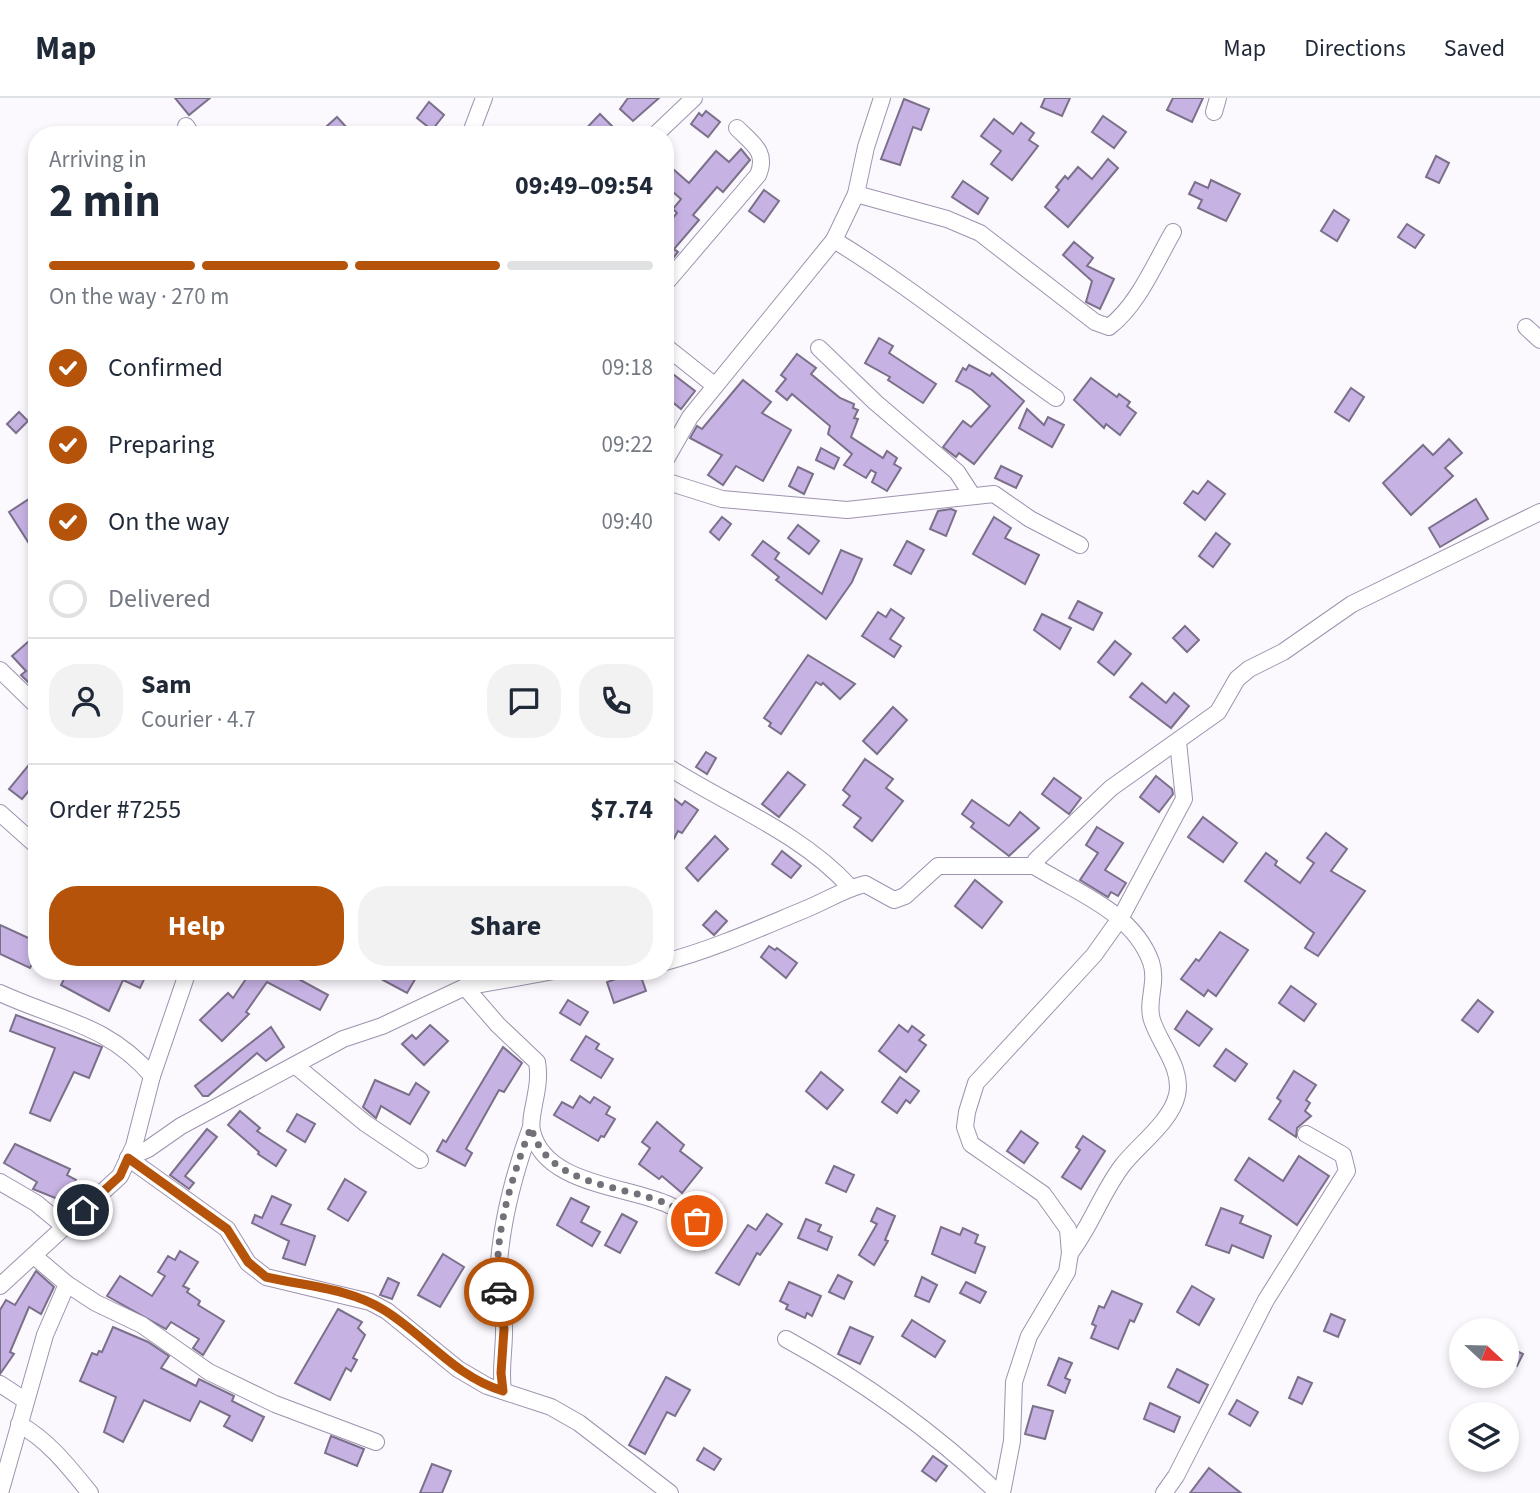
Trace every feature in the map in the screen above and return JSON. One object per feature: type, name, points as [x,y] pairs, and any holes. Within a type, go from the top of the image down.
[{"type":"street","points":[[473,126],[484,98]]},
{"type":"street","points":[[664,126],[694,98]]},
{"type":"street","points":[[674,445],[690,417],[714,385],[771,321],[834,240],[856,194],[866,147],[882,98]]},
{"type":"street","points":[[674,273],[758,175],[763,164],[761,151],[737,128]]},
{"type":"street","points":[[856,194],[947,219],[980,233],[1094,322],[1109,327],[1120,319],[1173,232]]},
{"type":"street","points":[[834,240],[891,275],[959,329],[1056,398]]},
{"type":"street","points":[[1526,327],[1540,340]]},
{"type":"street","points":[[819,348],[875,402],[957,472],[972,495]]},
{"type":"street","points":[[674,353],[714,385]]},
{"type":"street","points":[[674,484],[722,499],[835,510],[907,506],[994,494],[1030,519],[1080,545]]},
{"type":"street","points":[[1034,866],[1036,860],[1111,788],[1218,712],[1237,679],[1283,652],[1352,604],[1540,512]]},
{"type":"street","points":[[0,670],[28,697]]},
{"type":"street","points":[[786,1339],[848,1373],[953,1450],[1000,1493],[1012,1441],[1014,1382],[1029,1336],[1039,1324],[1067,1272],[1070,1253],[1068,1229],[1043,1194],[971,1144],[965,1127],[967,1112],[976,1083],[1094,955],[1121,916],[1184,799],[1178,742]]},
{"type":"street","points":[[674,770],[814,854],[850,887]]},
{"type":"street","points":[[0,813],[28,838]]},
{"type":"street","points":[[674,959],[711,949],[829,899],[850,887],[865,884],[894,900],[905,896],[938,866],[1034,866],[1121,916],[1151,962],[1154,982],[1151,1018],[1174,1066],[1177,1096],[1168,1114],[1122,1166],[1070,1253]]},
{"type":"street","points":[[0,1286],[120,1176],[134,1146],[152,1076],[185,980]]},
{"type":"street","points":[[128,1158],[148,1149],[181,1126],[343,1040],[382,1026],[466,987],[504,980]]},
{"type":"street","points":[[466,987],[498,1026],[537,1062],[539,1093],[512,1185],[500,1241],[498,1282],[504,1329],[501,1373],[503,1391]]},
{"type":"street","points":[[0,993],[108,1037],[126,1048],[152,1076]]},
{"type":"street","points":[[296,1066],[365,1123],[420,1160]]},
{"type":"street","points":[[531,1127],[534,1140],[570,1175],[668,1204],[697,1221],[702,1242]]},
{"type":"street","points":[[1164,1493],[1176,1476],[1266,1300],[1347,1171],[1343,1155],[1306,1134]]},
{"type":"street","points":[[128,1158],[227,1229],[255,1270],[266,1277],[370,1302],[387,1311],[458,1370],[487,1386],[536,1399],[579,1423],[670,1493]]},
{"type":"street","points":[[0,1182],[36,1203],[65,1227]]},
{"type":"street","points":[[34,1256],[67,1284],[96,1303],[142,1325],[209,1372],[275,1404],[376,1442]]},
{"type":"street","points":[[0,1493],[46,1335],[67,1284]]},
{"type":"street","points":[[0,1384],[26,1401]]},
{"type":"street","points":[[19,1424],[38,1434],[64,1459],[90,1493]]},
{"type":"building","points":[[175,98],[210,98],[189,115]]},
{"type":"building","points":[[628,98],[659,98],[633,121],[620,109]]},
{"type":"building","points":[[1045,98],[1070,98],[1062,116],[1041,107]]},
{"type":"building","points":[[1173,98],[1203,98],[1192,122],[1167,110]]},
{"type":"building","points":[[904,99],[929,109],[921,130],[913,127],[900,165],[881,159]]},
{"type":"building","points":[[429,102],[444,115],[435,126],[427,126],[417,118]]},
{"type":"building","points":[[706,111],[720,122],[708,137],[691,124],[699,113],[702,116]]},
{"type":"building","points":[[600,114],[612,126],[589,126]]},
{"type":"building","points":[[1103,116],[1126,132],[1114,148],[1092,132]]},
{"type":"building","points":[[337,117],[345,126],[327,126]]},
{"type":"building","points":[[994,119],[1013,134],[1021,123],[1034,133],[1029,140],[1038,146],[1012,180],[991,164],[1001,151],[981,136]]},
{"type":"building","points":[[741,149],[750,160],[723,192],[717,187],[693,215],[699,220],[674,249],[674,216],[677,213],[674,208],[681,199],[674,193],[674,170],[689,183],[716,151],[729,162]]},
{"type":"building","points":[[1436,156],[1449,163],[1439,183],[1426,177]]},
{"type":"building","points":[[1108,159],[1118,168],[1068,227],[1045,207],[1059,190],[1056,187],[1065,176],[1068,179],[1078,167],[1092,179]]},
{"type":"building","points":[[1211,180],[1240,194],[1226,221],[1198,208],[1202,200],[1189,194],[1195,182],[1208,188]]},
{"type":"building","points":[[963,181],[988,198],[978,214],[952,197]]},
{"type":"building","points":[[764,190],[779,201],[764,222],[749,211]]},
{"type":"building","points":[[1334,210],[1349,220],[1337,241],[1321,231]]},
{"type":"building","points":[[1407,224],[1424,235],[1415,248],[1398,237]]},
{"type":"building","points":[[1074,242],[1093,258],[1087,266],[1114,279],[1100,309],[1086,302],[1092,281],[1063,255]]},
{"type":"building","points":[[879,338],[893,346],[889,353],[936,384],[923,403],[888,380],[890,377],[865,363]]},
{"type":"building","points":[[797,354],[816,368],[811,374],[840,398],[854,404],[853,408],[858,410],[854,418],[858,419],[851,437],[883,458],[887,451],[897,458],[894,464],[901,468],[887,491],[872,482],[876,473],[871,470],[866,478],[844,465],[852,454],[828,434],[830,426],[792,394],[787,400],[776,391],[786,379],[781,375]]},
{"type":"building","points":[[969,365],[990,376],[992,373],[1024,401],[974,464],[959,453],[956,457],[943,447],[963,421],[971,427],[990,406],[972,390],[956,381],[963,368],[966,370]]},
{"type":"building","points":[[674,375],[695,391],[681,409],[674,403]]},
{"type":"building","points":[[1091,378],[1117,397],[1119,394],[1130,402],[1127,406],[1136,413],[1120,435],[1106,424],[1104,428],[1074,400]]},
{"type":"building","points":[[743,380],[771,402],[762,413],[791,430],[763,481],[736,466],[723,485],[708,475],[722,455],[690,438],[697,426],[702,429]]},
{"type":"building","points":[[1351,388],[1364,397],[1349,421],[1335,412]]},
{"type":"building","points":[[1027,409],[1044,425],[1048,417],[1064,425],[1052,447],[1019,428]]},
{"type":"building","points":[[19,412],[28,421],[16,433],[7,424]]},
{"type":"building","points":[[1449,439],[1462,453],[1445,468],[1453,476],[1411,515],[1383,483],[1423,445],[1433,455]]},
{"type":"building","points":[[821,448],[839,458],[834,469],[816,460]]},
{"type":"building","points":[[1001,466],[1022,476],[1016,488],[995,478]]},
{"type":"building","points":[[798,467],[813,474],[804,494],[789,486]]},
{"type":"building","points":[[1208,481],[1225,494],[1205,520],[1184,503],[1193,491],[1198,494]]},
{"type":"building","points":[[1476,499],[1488,519],[1440,547],[1429,528]]},
{"type":"building","points":[[28,500],[28,542],[9,512]]},
{"type":"building","points":[[938,511],[956,511],[946,536],[930,529]]},
{"type":"building","points":[[722,517],[731,524],[719,540],[710,532]]},
{"type":"building","points":[[994,517],[1011,528],[1005,538],[1039,555],[1025,584],[973,554]]},
{"type":"building","points":[[798,525],[819,541],[809,554],[788,538]]},
{"type":"building","points":[[1216,533],[1230,544],[1213,567],[1199,556]]},
{"type":"building","points":[[763,541],[779,553],[775,559],[822,594],[841,550],[862,559],[852,582],[826,619],[776,580],[779,577],[752,555]]},
{"type":"building","points":[[907,541],[924,550],[911,574],[894,565]]},
{"type":"building","points":[[1078,601],[1102,613],[1093,630],[1069,618]]},
{"type":"building","points":[[891,609],[904,618],[890,639],[901,646],[894,657],[862,636],[878,612],[886,617]]},
{"type":"building","points":[[1042,614],[1071,628],[1060,649],[1034,630]]},
{"type":"building","points":[[1185,626],[1199,640],[1187,652],[1173,638]]},
{"type":"building","points":[[1115,641],[1131,654],[1114,675],[1098,662]]},
{"type":"building","points":[[28,642],[28,682],[21,675],[26,671],[12,656]]},
{"type":"building","points":[[808,655],[855,684],[840,699],[823,683],[821,685],[816,682],[781,734],[769,726],[771,723],[764,718]]},
{"type":"building","points":[[1142,683],[1166,703],[1174,693],[1189,706],[1171,728],[1130,697]]},
{"type":"building","points":[[893,707],[907,720],[877,754],[863,741]]},
{"type":"building","points":[[706,752],[716,758],[707,774],[696,767]]},
{"type":"building","points":[[865,759],[893,779],[886,788],[903,801],[872,841],[854,827],[861,818],[843,805],[850,796],[843,790]]},
{"type":"building","points":[[28,766],[28,792],[22,799],[9,789]]},
{"type":"building","points":[[788,772],[805,785],[779,817],[762,804]]},
{"type":"building","points":[[1156,776],[1172,789],[1173,794],[1159,812],[1140,797]]},
{"type":"building","points":[[1054,778],[1081,798],[1069,814],[1042,794]]},
{"type":"building","points":[[674,799],[682,805],[685,801],[698,810],[682,833],[678,831],[674,838]]},
{"type":"building","points":[[972,800],[1009,826],[1020,812],[1039,828],[1009,856],[971,827],[974,823],[962,814]]},
{"type":"building","points":[[1203,817],[1237,843],[1223,862],[1188,837]]},
{"type":"building","points":[[1097,827],[1123,843],[1105,870],[1126,883],[1118,896],[1111,892],[1108,897],[1080,880],[1098,853],[1086,845]]},
{"type":"building","points":[[1326,833],[1347,849],[1331,871],[1365,891],[1318,956],[1305,948],[1314,933],[1245,881],[1266,853],[1277,861],[1275,865],[1300,883],[1314,863],[1307,858]]},
{"type":"building","points":[[715,836],[728,849],[698,881],[686,868]]},
{"type":"building","points":[[782,851],[801,866],[791,878],[772,864]]},
{"type":"building","points":[[975,880],[1002,902],[982,928],[955,906]]},
{"type":"building","points":[[716,911],[727,921],[714,935],[703,925]]},
{"type":"building","points":[[0,925],[28,938],[28,967],[0,954]]},
{"type":"building","points":[[1220,932],[1248,950],[1216,996],[1208,990],[1204,996],[1181,979],[1196,959],[1199,961]]},
{"type":"building","points":[[769,946],[775,950],[777,948],[797,963],[786,978],[761,957]]},
{"type":"building","points":[[64,980],[123,980],[109,1011],[61,985]]},
{"type":"building","points":[[123,980],[144,980],[140,988]]},
{"type":"building","points":[[245,980],[300,980],[328,995],[320,1010],[267,982],[246,1012],[249,1014],[222,1041],[200,1020],[228,993],[233,998]]},
{"type":"building","points":[[383,980],[415,980],[407,993]]},
{"type":"building","points":[[642,980],[646,991],[614,1003],[607,982]]},
{"type":"building","points":[[1291,986],[1316,1004],[1304,1021],[1279,1003]]},
{"type":"building","points":[[568,1000],[588,1012],[580,1025],[560,1013]]},
{"type":"building","points":[[1478,1000],[1493,1012],[1478,1032],[1462,1020]]},
{"type":"building","points":[[1187,1011],[1212,1029],[1199,1046],[1175,1029]]},
{"type":"building","points":[[16,1015],[102,1047],[89,1078],[74,1072],[50,1121],[30,1113],[55,1048],[10,1031]]},
{"type":"building","points":[[430,1025],[448,1041],[424,1065],[402,1044],[412,1035],[416,1039]]},
{"type":"building","points":[[899,1025],[908,1032],[912,1026],[924,1035],[919,1040],[926,1045],[906,1072],[879,1051]]},
{"type":"building","points":[[271,1027],[284,1047],[266,1061],[257,1053],[208,1096],[203,1096],[195,1086]]},
{"type":"building","points":[[586,1036],[599,1044],[596,1049],[613,1059],[601,1078],[571,1060]]},
{"type":"building","points":[[503,1047],[522,1063],[504,1092],[499,1090],[466,1149],[472,1153],[465,1166],[437,1151],[443,1140],[446,1142]]},
{"type":"building","points":[[1226,1049],[1247,1064],[1235,1081],[1214,1066]]},
{"type":"building","points":[[1294,1071],[1316,1085],[1306,1100],[1310,1103],[1305,1111],[1311,1116],[1297,1128],[1296,1137],[1269,1119],[1281,1101],[1277,1098]]},
{"type":"building","points":[[821,1072],[843,1090],[827,1109],[806,1091]]},
{"type":"building","points":[[900,1077],[919,1091],[910,1103],[906,1100],[897,1113],[882,1102]]},
{"type":"building","points":[[375,1080],[409,1095],[416,1083],[429,1092],[410,1124],[381,1106],[376,1118],[363,1107]]},
{"type":"building","points":[[580,1096],[590,1103],[594,1097],[610,1107],[606,1114],[615,1119],[604,1137],[601,1136],[598,1141],[554,1115],[562,1102],[573,1108]]},
{"type":"building","points":[[240,1111],[260,1128],[257,1131],[286,1150],[276,1166],[258,1154],[259,1152],[228,1125]]},
{"type":"building","points":[[297,1114],[315,1124],[305,1142],[287,1131]]},
{"type":"building","points":[[657,1122],[684,1145],[680,1151],[702,1168],[682,1193],[662,1176],[659,1179],[639,1164],[650,1148],[642,1142]]},
{"type":"building","points":[[207,1129],[217,1137],[185,1176],[194,1183],[189,1189],[170,1175]]},
{"type":"building","points":[[1021,1131],[1038,1143],[1024,1163],[1007,1151]]},
{"type":"building","points":[[1083,1136],[1105,1151],[1081,1189],[1062,1177],[1080,1150],[1076,1147]]},
{"type":"building","points":[[15,1144],[70,1169],[67,1175],[76,1180],[65,1202],[33,1189],[37,1182],[4,1163]]},
{"type":"building","points":[[1299,1156],[1329,1176],[1297,1225],[1235,1180],[1249,1158],[1283,1181]]},
{"type":"building","points":[[834,1166],[854,1175],[846,1192],[826,1183]]},
{"type":"building","points":[[345,1179],[366,1192],[348,1221],[328,1209]]},
{"type":"building","points":[[272,1196],[291,1205],[281,1224],[315,1236],[305,1265],[283,1258],[289,1241],[252,1223],[255,1215],[262,1218]]},
{"type":"building","points":[[571,1198],[589,1207],[581,1222],[600,1232],[592,1246],[557,1225]]},
{"type":"building","points":[[877,1208],[895,1216],[885,1240],[888,1241],[874,1265],[859,1255],[877,1224],[871,1221]]},
{"type":"building","points":[[1221,1208],[1243,1216],[1240,1223],[1271,1236],[1263,1258],[1232,1245],[1229,1253],[1206,1245]]},
{"type":"building","points":[[622,1214],[637,1222],[620,1253],[605,1245]]},
{"type":"building","points":[[767,1214],[782,1224],[760,1255],[757,1253],[739,1285],[716,1273],[748,1225],[756,1230]]},
{"type":"building","points":[[806,1219],[821,1225],[818,1231],[832,1237],[827,1250],[798,1238]]},
{"type":"building","points":[[941,1227],[960,1235],[963,1228],[978,1235],[975,1243],[985,1247],[975,1273],[932,1254]]},
{"type":"building","points":[[180,1251],[198,1262],[183,1286],[200,1301],[198,1305],[224,1321],[203,1355],[193,1348],[199,1339],[171,1322],[166,1329],[107,1296],[120,1276],[152,1296],[165,1276],[158,1272],[168,1256],[175,1260]]},
{"type":"building","points":[[443,1254],[464,1267],[440,1307],[418,1295]]},
{"type":"building","points":[[36,1271],[54,1287],[41,1314],[29,1307],[10,1352],[14,1354],[0,1374],[0,1310],[6,1300],[15,1305]]},
{"type":"building","points":[[838,1275],[852,1282],[844,1299],[829,1292]]},
{"type":"building","points":[[922,1277],[937,1285],[929,1302],[915,1296]]},
{"type":"building","points":[[388,1278],[399,1283],[392,1299],[380,1295]]},
{"type":"building","points":[[789,1282],[821,1296],[812,1316],[807,1313],[805,1318],[786,1309],[788,1305],[780,1301]]},
{"type":"building","points":[[966,1282],[986,1292],[980,1303],[960,1293]]},
{"type":"building","points":[[1192,1286],[1214,1299],[1199,1325],[1177,1312]]},
{"type":"building","points":[[1112,1291],[1142,1304],[1134,1322],[1130,1320],[1118,1349],[1091,1338],[1096,1326],[1092,1324],[1099,1306],[1104,1308]]},
{"type":"building","points":[[338,1309],[362,1322],[358,1328],[365,1335],[353,1358],[357,1360],[351,1371],[346,1368],[330,1400],[295,1383]]},
{"type":"building","points":[[1331,1314],[1345,1320],[1338,1337],[1324,1331]]},
{"type":"building","points":[[912,1320],[945,1341],[935,1357],[902,1336]]},
{"type":"building","points":[[113,1327],[148,1342],[169,1356],[161,1368],[196,1386],[199,1379],[234,1396],[232,1401],[264,1417],[252,1441],[224,1426],[230,1416],[200,1401],[190,1421],[144,1400],[123,1442],[104,1432],[116,1397],[80,1381],[92,1353],[97,1355],[99,1351],[102,1352]]},
{"type":"building","points":[[850,1327],[873,1337],[860,1364],[838,1354]]},
{"type":"building","points":[[1059,1358],[1072,1363],[1065,1378],[1070,1380],[1065,1393],[1048,1385]]},
{"type":"building","points":[[1177,1369],[1208,1385],[1199,1403],[1168,1387]]},
{"type":"building","points":[[666,1377],[690,1390],[675,1416],[667,1412],[645,1454],[629,1445]]},
{"type":"building","points":[[1298,1377],[1312,1383],[1302,1404],[1289,1398]]},
{"type":"building","points":[[1237,1400],[1258,1412],[1250,1426],[1229,1414]]},
{"type":"building","points":[[1150,1403],[1180,1417],[1174,1432],[1144,1419]]},
{"type":"building","points":[[1033,1406],[1053,1411],[1045,1439],[1025,1434]]},
{"type":"building","points":[[331,1436],[364,1449],[357,1466],[325,1453]]},
{"type":"building","points":[[704,1448],[721,1459],[714,1470],[697,1460]]},
{"type":"building","points":[[933,1456],[947,1466],[936,1481],[922,1471]]},
{"type":"building","points":[[432,1464],[451,1471],[442,1493],[420,1493]]},
{"type":"building","points":[[1209,1468],[1241,1493],[1190,1493]]},
{"type":"way so far","points":[[499,1292],[502,1229],[518,1161],[531,1127],[534,1140],[570,1175],[668,1204],[697,1221]]},
{"type":"route","points":[[83,1210],[120,1176],[128,1158],[227,1229],[248,1262],[266,1277],[351,1295],[370,1302],[387,1311],[458,1370],[487,1386],[503,1391],[501,1373],[504,1329],[499,1292]]}]
